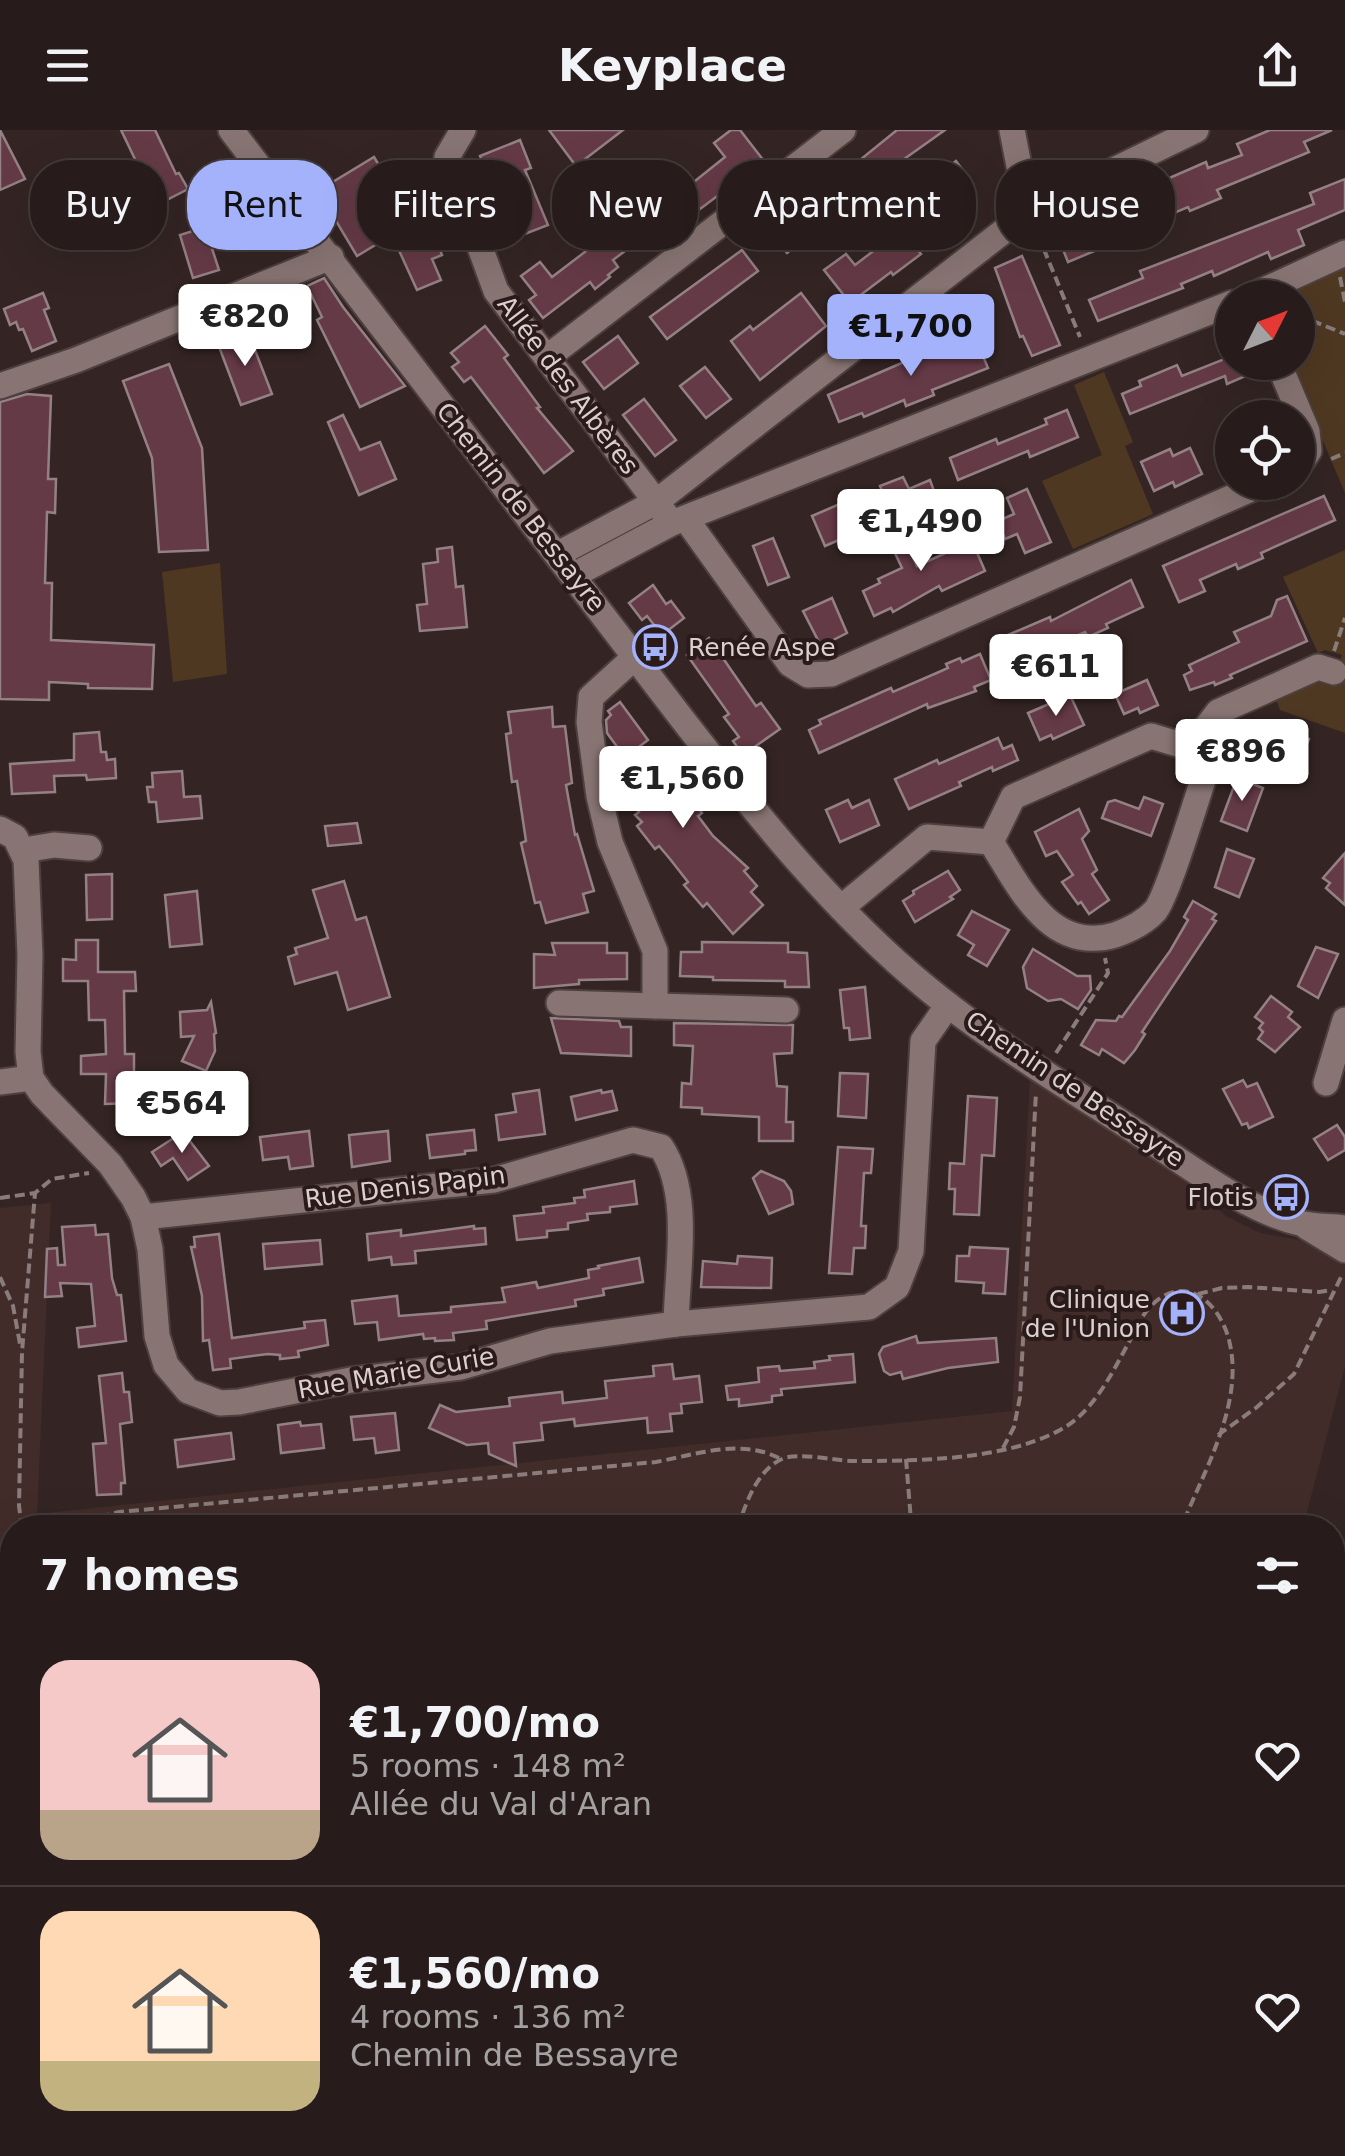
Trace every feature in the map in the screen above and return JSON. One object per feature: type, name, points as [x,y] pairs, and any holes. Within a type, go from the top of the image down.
[{"type":"street","name":"Chemin de Bessayre","points":[[231,130],[758,814],[841,908],[948,1004],[1043,1072],[1222,1186],[1277,1216],[1302,1224],[1345,1228]]},
{"type":"street","name":"Allée des Albères","points":[[463,130],[447,157],[496,291],[656,502],[679,521],[790,664],[808,675],[831,674],[1226,500]]},
{"type":"street","points":[[549,356],[843,130]]},
{"type":"street","points":[[1012,130],[1018,160]]},
{"type":"street","points":[[1129,160],[1180,134]]},
{"type":"street","points":[[558,554],[656,502],[996,237]]},
{"type":"street","points":[[1285,280],[1345,253]]},
{"type":"street","points":[[0,386],[76,360],[331,258]]},
{"type":"street","points":[[574,575],[679,521],[1215,310]]},
{"type":"street","points":[[636,656],[591,697],[589,722],[594,772],[607,829],[656,954],[654,1006]]},
{"type":"street","points":[[1190,748],[1218,712],[1318,667],[1331,670]]},
{"type":"street","points":[[991,842],[1013,797],[1151,736],[1190,748]]},
{"type":"street","points":[[991,842],[1031,906],[1059,932],[1102,938],[1129,930],[1157,910],[1203,780],[1190,748]]},
{"type":"street","points":[[0,828],[15,837],[24,850],[31,1078],[0,1082]]},
{"type":"street","points":[[841,908],[927,837],[991,842]]},
{"type":"street","points":[[24,850],[54,845],[88,848]]},
{"type":"street","points":[[559,1002],[786,1010]]},
{"type":"street","name":"Rue Marie Curie","points":[[31,1078],[110,1164],[143,1217],[150,1249],[156,1336],[166,1365],[188,1391],[220,1403],[351,1380],[461,1367],[550,1341],[676,1324],[869,1307],[897,1288],[911,1252],[923,1041],[948,1004]]},
{"type":"street","points":[[1326,1083],[1345,1020]]},
{"type":"street","name":"Rue Denis Papin","points":[[143,1217],[494,1180],[634,1140],[661,1147],[673,1165],[680,1188],[676,1324]]},
{"type":"street","name":"Chemin de Bessayre","points":[[1302,1224],[1345,1250]]},
{"type":"path","points":[[1044,250],[1089,360]]},
{"type":"path","points":[[1315,321],[1345,334]]},
{"type":"path","points":[[1331,670],[1345,618]]},
{"type":"path","points":[[1003,1448],[1014,1427],[1020,1397],[1036,1089],[1043,1072],[1108,973],[1102,938]]},
{"type":"path","points":[[0,1198],[34,1193],[52,1179],[98,1172],[110,1164]]},
{"type":"path","points":[[20,1515],[22,1352],[34,1193]]},
{"type":"path","points":[[1218,1435],[1294,1374],[1345,1270]]},
{"type":"path","points":[[0,1277],[13,1306],[22,1352]]},
{"type":"path","points":[[1198,1294],[1222,1288],[1319,1292],[1335,1288]]},
{"type":"path","points":[[107,1515],[656,1462],[717,1450],[762,1449],[781,1459],[906,1459],[979,1454],[1062,1430],[1107,1384],[1144,1314],[1170,1292],[1189,1290],[1214,1305],[1226,1328],[1233,1355],[1234,1390],[1185,1515]]},
{"type":"path","points":[[743,1515],[751,1494],[768,1469],[781,1459]]},
{"type":"path","points":[[906,1459],[911,1515]]},
{"type":"shaded area","points":[[1345,265],[1345,493],[1315,422],[1315,400],[1306,400],[1297,380],[1315,380],[1313,280]]},
{"type":"shaded area","points":[[1104,372],[1133,442],[1125,446],[1153,514],[1073,549],[1042,481],[1102,455],[1074,385]]},
{"type":"shaded area","points":[[1345,550],[1345,733],[1280,710],[1275,697],[1314,680],[1330,686],[1342,655],[1325,650],[1318,653],[1283,577]]},
{"type":"shaded area","points":[[220,563],[227,674],[173,682],[162,572]]},
{"type":"shaded area","name":"Clinique de l'Union","points":[[1030,1080],[1172,1170],[1226,1216],[1260,1233],[1299,1240],[1345,1260],[1345,1366],[1306,1515],[0,1515],[0,1208],[51,1203],[37,1514],[1012,1411]]},
{"type":"building","points":[[0,130],[25,179],[0,190]]},
{"type":"building","points":[[121,130],[155,130],[187,190],[167,200],[167,160],[135,160]]},
{"type":"building","points":[[549,130],[623,130],[584,160],[572,160]]},
{"type":"building","points":[[731,130],[740,130],[763,160],[721,160],[725,157],[714,143]]},
{"type":"building","points":[[897,130],[945,130],[903,160],[860,160]]},
{"type":"building","points":[[1270,130],[1332,130],[1304,142],[1309,152],[1217,190],[1221,198],[1190,211],[1188,207],[1175,212],[1175,176],[1206,162],[1208,168],[1242,155],[1237,144]]},
{"type":"building","points":[[520,140],[528,160],[482,160],[480,156]]},
{"type":"building","points":[[718,163],[718,196],[700,209],[698,206],[698,179]]},
{"type":"building","points":[[357,167],[357,250],[367,250],[357,256],[337,223],[337,179]]},
{"type":"building","points":[[1345,179],[1345,210],[1298,230],[1304,245],[1271,259],[1268,252],[1214,276],[1212,271],[1181,284],[1183,288],[1098,321],[1089,300],[1143,278],[1140,271],[1314,204],[1310,193]]},
{"type":"building","points":[[532,187],[548,225],[532,231]]},
{"type":"building","points":[[187,233],[187,250],[212,250],[219,270],[193,278],[180,235]]},
{"type":"building","points":[[399,250],[440,250],[442,255],[432,259],[441,280],[417,290]]},
{"type":"building","points":[[587,250],[626,250],[613,260],[618,267],[610,277],[595,289],[590,282],[543,318],[529,300],[536,295],[521,276],[540,262],[552,277]]},
{"type":"building","points":[[742,250],[758,271],[667,339],[650,317]]},
{"type":"building","points":[[875,250],[918,250],[921,254],[850,303],[824,270],[846,254],[855,265]]},
{"type":"building","points":[[1063,250],[1097,250],[1068,262]]},
{"type":"building","points":[[1022,256],[1060,345],[1032,356],[1023,336],[1020,337],[995,268]]},
{"type":"building","points":[[324,278],[405,386],[360,407],[317,320],[322,317],[307,286]]},
{"type":"building","points":[[43,293],[49,308],[44,310],[56,341],[32,351],[23,329],[19,330],[16,322],[10,325],[4,309]]},
{"type":"building","points":[[801,293],[826,326],[760,380],[731,341],[750,326],[753,330]]},
{"type":"building","points":[[485,326],[508,355],[504,358],[540,407],[537,408],[573,451],[544,473],[471,377],[464,382],[452,367],[459,362],[451,353]]},
{"type":"building","points":[[248,332],[272,394],[241,405],[218,344]]},
{"type":"building","points":[[973,332],[988,368],[932,390],[934,395],[906,406],[904,400],[864,417],[862,413],[839,422],[828,395]]},
{"type":"building","points":[[618,336],[638,363],[604,389],[583,362]]},
{"type":"building","points":[[1215,363],[1215,380],[1130,414],[1122,394],[1141,386],[1139,381],[1177,365],[1182,376]]},
{"type":"building","points":[[169,364],[202,448],[208,550],[159,552],[152,458],[123,381]]},
{"type":"building","points":[[705,367],[731,399],[706,418],[680,386]]},
{"type":"building","points":[[27,394],[51,396],[48,479],[56,479],[55,513],[47,512],[45,583],[52,583],[51,640],[154,645],[152,689],[88,688],[88,684],[49,682],[49,700],[0,699],[0,402]]},
{"type":"building","points":[[644,399],[676,440],[655,456],[623,415]]},
{"type":"building","points":[[1067,410],[1078,437],[1030,457],[1028,451],[958,480],[950,458],[1047,424],[1045,419]]},
{"type":"building","points":[[343,415],[360,450],[380,442],[396,479],[359,495],[328,422]]},
{"type":"building","points":[[1190,448],[1202,474],[1175,487],[1173,482],[1154,491],[1141,462],[1170,449],[1173,456]]},
{"type":"building","points":[[903,477],[909,489],[930,480],[938,502],[894,520],[880,486]]},
{"type":"building","points":[[1027,489],[1051,542],[1025,553],[1017,534],[1005,539],[998,521],[1014,514],[1007,498]]},
{"type":"building","points":[[1324,496],[1335,520],[1261,553],[1263,558],[1238,569],[1236,564],[1200,580],[1205,591],[1179,602],[1163,566]]},
{"type":"building","points":[[849,500],[862,530],[825,546],[812,516]]},
{"type":"building","points":[[972,513],[980,530],[957,539],[950,522]]},
{"type":"building","points":[[898,524],[917,566],[972,541],[985,571],[942,591],[939,586],[893,612],[891,608],[874,616],[863,591],[902,568],[884,530]]},
{"type":"building","points":[[773,538],[789,577],[768,585],[753,546]]},
{"type":"building","points":[[452,547],[456,587],[463,586],[467,627],[420,631],[417,605],[427,604],[423,564],[438,562],[437,549]]},
{"type":"building","points":[[1131,580],[1143,607],[1088,637],[1085,632],[1020,661],[1008,635],[1050,617],[1051,621]]},
{"type":"building","points":[[653,585],[666,604],[671,601],[684,618],[662,635],[647,616],[642,620],[629,603]]},
{"type":"building","points":[[1287,596],[1307,641],[1230,675],[1232,678],[1190,690],[1184,675],[1192,671],[1189,665],[1239,642],[1234,632],[1271,616],[1277,600]]},
{"type":"building","points":[[832,598],[847,633],[821,646],[803,611]]},
{"type":"building","points":[[709,638],[756,706],[761,703],[780,729],[743,755],[733,741],[739,737],[724,717],[729,714],[687,655]]},
{"type":"building","points":[[980,654],[991,680],[974,687],[976,691],[928,708],[927,704],[819,753],[809,730],[821,724],[819,720],[939,672],[960,658],[962,662]]},
{"type":"building","points":[[1147,680],[1158,705],[1140,713],[1138,708],[1124,714],[1115,694]]},
{"type":"building","points":[[1070,695],[1084,725],[1053,739],[1051,735],[1040,740],[1028,713]]},
{"type":"building","points":[[620,702],[648,740],[640,746],[666,781],[674,775],[702,813],[698,816],[713,836],[748,868],[744,871],[757,886],[751,892],[763,905],[733,934],[707,903],[703,907],[684,885],[688,882],[670,859],[659,846],[655,849],[637,826],[642,822],[635,815],[639,812],[623,791],[640,778],[607,733],[606,720],[611,715],[608,711]]},
{"type":"building","points":[[552,707],[553,727],[565,726],[572,783],[566,785],[575,835],[594,891],[583,894],[588,912],[546,923],[540,902],[535,903],[521,843],[526,841],[506,734],[511,733],[508,712]]},
{"type":"building","points":[[99,732],[101,752],[106,752],[107,760],[115,759],[116,778],[54,776],[55,792],[12,794],[10,764],[74,760],[74,734]]},
{"type":"building","points":[[1291,732],[1309,739],[1293,781],[1262,769],[1269,749],[1279,753]]},
{"type":"building","points":[[998,738],[1003,749],[1012,745],[1018,760],[993,771],[992,767],[909,809],[895,779]]},
{"type":"building","points":[[182,771],[184,797],[200,796],[202,818],[158,822],[156,802],[149,802],[147,787],[153,787],[152,773]]},
{"type":"building","points":[[1237,778],[1263,788],[1247,831],[1221,821]]},
{"type":"building","points":[[1144,797],[1163,804],[1151,836],[1102,818],[1108,802],[1115,800],[1139,809]]},
{"type":"building","points":[[848,800],[852,808],[869,800],[879,825],[840,842],[826,810]]},
{"type":"building","points":[[1079,809],[1089,831],[1082,839],[1097,870],[1092,874],[1109,900],[1089,914],[1062,882],[1073,875],[1057,851],[1046,856],[1035,832]]},
{"type":"building","points":[[357,823],[361,843],[328,846],[325,826]]},
{"type":"building","points":[[1227,849],[1254,859],[1239,897],[1215,887]]},
{"type":"building","points":[[1345,853],[1345,905],[1326,888],[1330,883],[1323,878]]},
{"type":"building","points":[[948,871],[960,890],[950,897],[953,899],[915,922],[903,901]]},
{"type":"building","points":[[112,874],[112,919],[87,920],[86,875]]},
{"type":"building","points":[[344,881],[356,920],[366,917],[390,997],[348,1010],[337,972],[295,984],[288,957],[297,954],[295,948],[328,938],[313,890]]},
{"type":"building","points":[[197,891],[202,944],[170,947],[165,895]]},
{"type":"building","points":[[1193,901],[1216,914],[1212,919],[1216,921],[1142,1032],[1145,1034],[1135,1050],[1124,1063],[1102,1049],[1099,1055],[1081,1045],[1096,1020],[1116,1021],[1122,1017],[1170,951],[1188,920],[1184,917]]},
{"type":"building","points":[[972,911],[1009,930],[987,966],[968,955],[974,945],[958,935]]},
{"type":"building","points":[[76,940],[98,940],[98,972],[135,972],[136,991],[124,991],[125,1054],[134,1054],[134,1103],[105,1104],[106,1074],[81,1074],[81,1056],[106,1054],[105,1020],[89,1020],[88,981],[63,981],[63,959],[76,960]]},
{"type":"building","points":[[702,942],[788,943],[788,952],[807,953],[809,987],[785,987],[785,981],[680,976],[681,952],[702,952]]},
{"type":"building","points":[[552,943],[607,943],[607,953],[627,953],[627,979],[579,980],[579,984],[534,988],[534,954],[555,955]]},
{"type":"building","points":[[1316,947],[1338,954],[1318,998],[1298,986]]},
{"type":"building","points":[[1033,949],[1077,976],[1090,976],[1091,990],[1078,1009],[1061,999],[1048,1001],[1027,988],[1023,967]]},
{"type":"building","points":[[865,987],[870,1038],[850,1040],[849,1028],[844,1028],[840,990]]},
{"type":"building","points":[[1271,996],[1292,1012],[1288,1017],[1300,1027],[1275,1052],[1258,1039],[1263,1023],[1255,1017]]},
{"type":"building","points":[[211,1002],[215,1051],[206,1071],[182,1061],[194,1036],[181,1037],[180,1012],[207,1010]]},
{"type":"building","points":[[551,1018],[619,1021],[621,1027],[631,1027],[631,1056],[561,1053]]},
{"type":"building","points":[[674,1023],[793,1025],[792,1053],[774,1054],[777,1086],[787,1087],[786,1122],[793,1122],[793,1141],[759,1141],[759,1117],[702,1114],[702,1108],[681,1107],[682,1083],[691,1084],[693,1046],[674,1045]]},
{"type":"building","points":[[840,1073],[868,1074],[866,1118],[838,1116]]},
{"type":"building","points":[[1243,1080],[1247,1087],[1257,1083],[1273,1117],[1249,1128],[1247,1123],[1242,1125],[1223,1089]]},
{"type":"building","points":[[539,1090],[545,1134],[499,1140],[496,1115],[516,1112],[513,1094]]},
{"type":"building","points":[[612,1091],[617,1110],[576,1120],[571,1097]]},
{"type":"building","points":[[968,1096],[997,1098],[994,1156],[982,1155],[979,1215],[954,1214],[955,1189],[949,1189],[950,1163],[964,1164]]},
{"type":"building","points":[[1337,1125],[1345,1137],[1345,1150],[1328,1160],[1314,1139]]},
{"type":"building","points":[[474,1130],[476,1150],[430,1158],[427,1135]]},
{"type":"building","points":[[309,1131],[313,1166],[290,1169],[288,1157],[263,1160],[260,1137]]},
{"type":"building","points":[[388,1131],[390,1161],[352,1167],[349,1135]]},
{"type":"building","points":[[183,1132],[209,1166],[188,1180],[173,1158],[161,1166],[152,1152]]},
{"type":"building","points":[[838,1147],[873,1149],[871,1173],[864,1173],[861,1226],[866,1226],[865,1248],[854,1248],[852,1274],[829,1273]]},
{"type":"building","points":[[761,1171],[784,1181],[793,1204],[769,1214],[753,1178]]},
{"type":"building","points":[[634,1181],[637,1204],[587,1214],[588,1220],[568,1223],[568,1229],[547,1231],[547,1237],[517,1240],[514,1216],[544,1213],[543,1207],[575,1203],[574,1198],[585,1197],[584,1190]]},
{"type":"building","points":[[95,1225],[96,1235],[108,1234],[112,1278],[117,1295],[121,1295],[126,1341],[79,1347],[77,1328],[95,1326],[91,1284],[60,1283],[62,1296],[45,1297],[47,1249],[57,1248],[58,1265],[65,1265],[62,1227]]},
{"type":"building","points":[[474,1226],[485,1228],[486,1244],[415,1251],[416,1263],[392,1265],[391,1257],[369,1260],[367,1234],[401,1230],[401,1236]]},
{"type":"building","points":[[219,1234],[232,1338],[305,1328],[304,1322],[325,1320],[328,1345],[298,1351],[299,1357],[280,1359],[280,1355],[268,1354],[230,1359],[231,1368],[213,1370],[209,1340],[203,1341],[202,1296],[191,1247],[195,1247],[194,1237]]},
{"type":"building","points":[[320,1240],[322,1264],[265,1269],[263,1244]]},
{"type":"building","points":[[970,1247],[1008,1249],[1005,1294],[983,1293],[984,1283],[956,1281],[957,1256],[969,1256]]},
{"type":"building","points":[[738,1256],[772,1258],[771,1288],[701,1287],[703,1261],[737,1264]]},
{"type":"building","points":[[639,1258],[643,1282],[603,1289],[604,1295],[575,1300],[576,1306],[486,1321],[487,1329],[453,1333],[454,1340],[424,1339],[423,1334],[379,1340],[377,1322],[355,1324],[352,1301],[397,1296],[399,1316],[451,1312],[451,1307],[505,1302],[502,1288],[536,1282],[538,1288],[589,1278],[588,1270],[598,1266]]},
{"type":"building","points":[[916,1336],[918,1343],[996,1338],[998,1362],[903,1379],[901,1372],[890,1375],[884,1371],[879,1354],[883,1347]]},
{"type":"building","points":[[853,1354],[855,1382],[781,1389],[782,1395],[772,1396],[772,1402],[739,1406],[739,1399],[728,1400],[726,1386],[759,1382],[758,1368],[815,1368],[814,1362],[830,1360],[829,1356]]},
{"type":"building","points":[[672,1364],[674,1379],[699,1376],[702,1402],[681,1404],[682,1413],[670,1414],[672,1431],[648,1433],[647,1418],[575,1426],[574,1419],[541,1423],[543,1440],[514,1443],[516,1466],[489,1454],[488,1443],[467,1445],[429,1428],[440,1405],[456,1412],[510,1406],[509,1398],[562,1392],[563,1403],[607,1398],[605,1381],[654,1376],[653,1366]]},
{"type":"building","points":[[122,1373],[124,1392],[129,1392],[132,1422],[120,1424],[125,1483],[121,1483],[121,1494],[97,1495],[93,1444],[106,1443],[99,1376]]},
{"type":"building","points":[[395,1413],[399,1450],[376,1453],[374,1438],[354,1440],[351,1417]]},
{"type":"building","points":[[300,1422],[301,1426],[321,1424],[324,1448],[281,1453],[278,1425]]},
{"type":"building","points":[[231,1433],[234,1459],[178,1467],[175,1440]]},
{"type":"place","name":"Renée Aspe","points":[[655,647]]},
{"type":"place","name":"Flotis","points":[[1286,1197]]},
{"type":"place","name":"Clinique de l'Union","points":[[1182,1313]]}]
